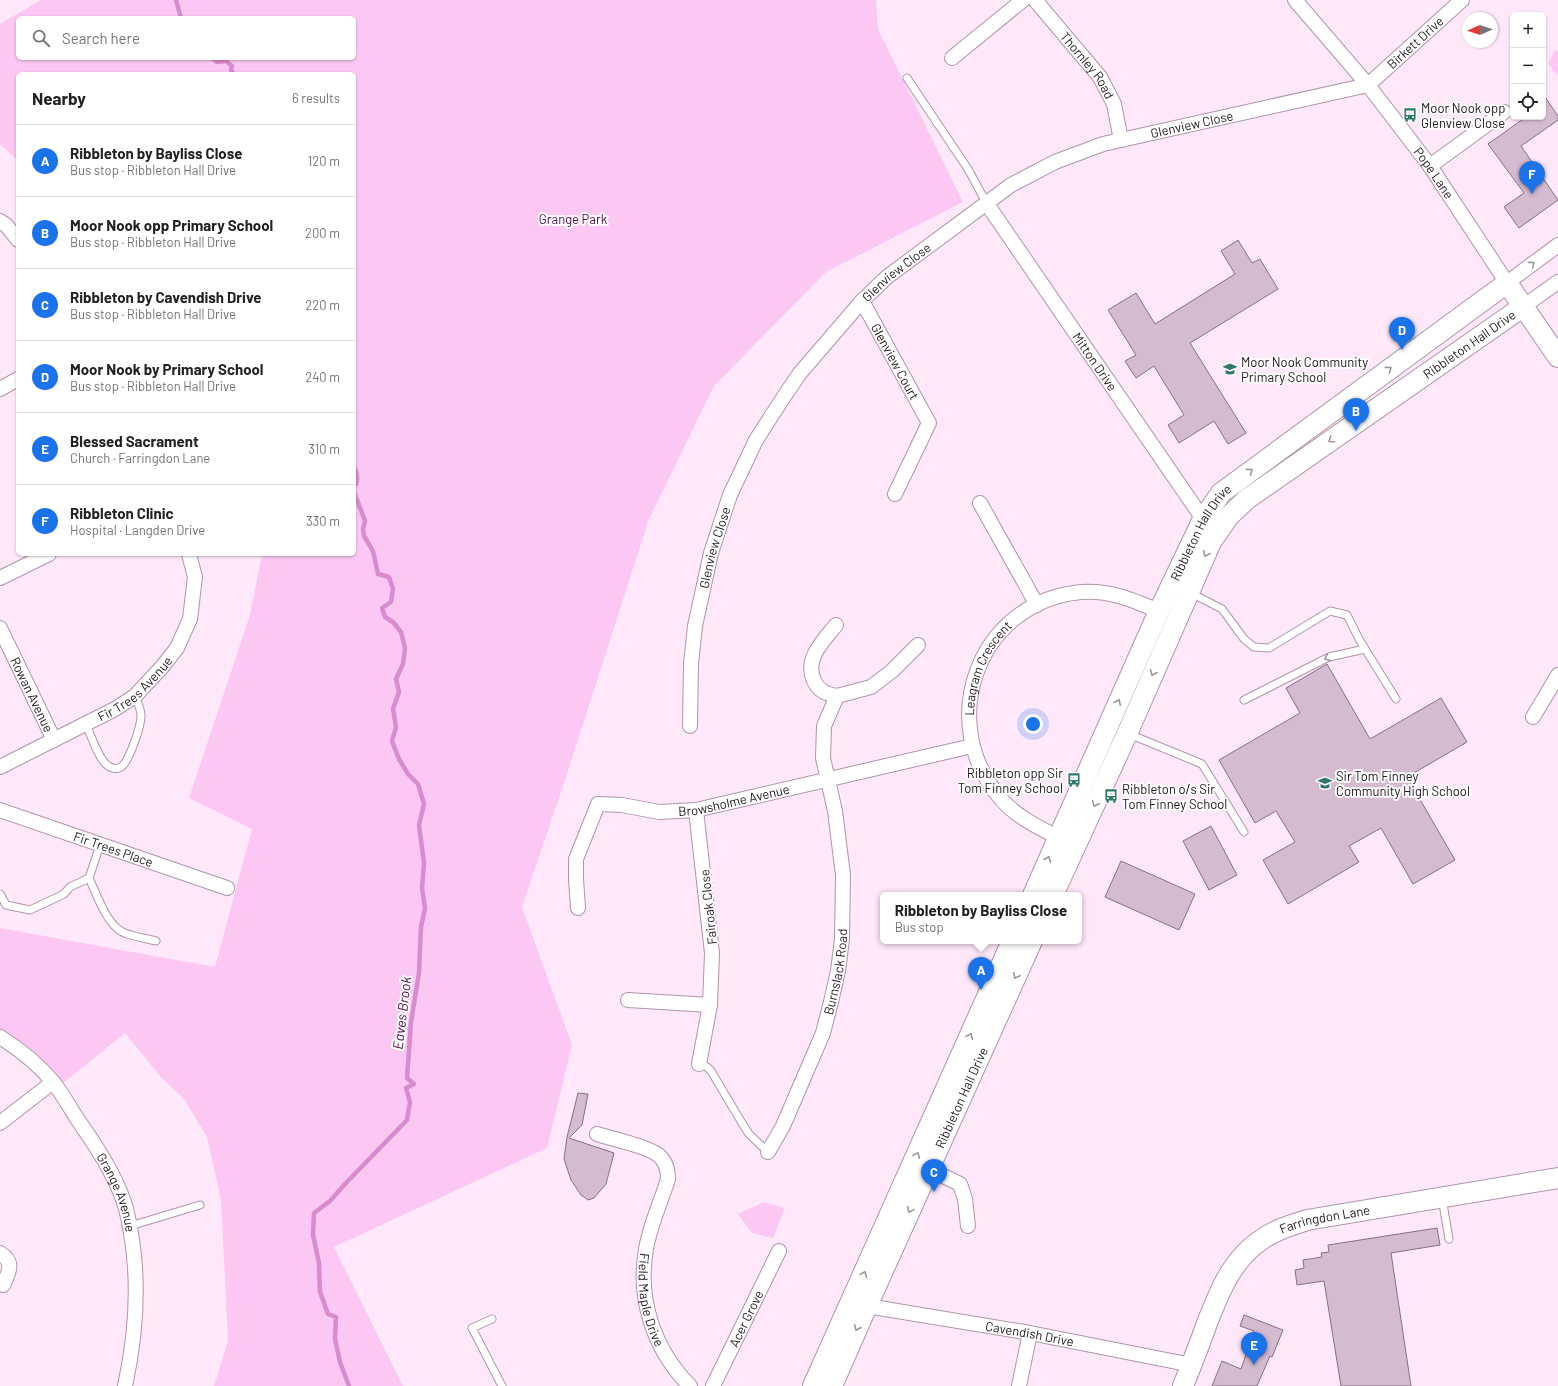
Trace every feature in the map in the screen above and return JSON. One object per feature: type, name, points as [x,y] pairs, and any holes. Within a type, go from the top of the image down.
[{"type":"street","points":[[952,58],[1024,0]]},
{"type":"street","name":"Thornley Road","points":[[1035,0],[1100,77],[1114,104],[1121,140]]},
{"type":"street","name":"Pope Lane","points":[[1295,0],[1368,85],[1430,166],[1558,357]]},
{"type":"street","name":"Birkett Drive","points":[[1368,85],[1462,0]]},
{"type":"street","name":"Glenview Close","points":[[690,726],[691,664],[695,626],[711,553],[719,524],[730,495],[756,440],[785,395],[800,373],[862,301],[887,278],[1012,185],[1055,162],[1103,144],[1368,85]]},
{"type":"street","points":[[1430,166],[1504,112]]},
{"type":"street","name":"Mitton Drive","points":[[987,204],[1203,519]]},
{"type":"street","points":[[0,221],[6,225],[16,238]]},
{"type":"street","points":[[1507,283],[1558,245]]},
{"type":"street","points":[[1524,306],[1558,282]]},
{"type":"street","name":"Ribbleton Hall Drive","points":[[1054,892],[1127,734],[1168,614],[1203,519],[1221,493],[1507,283]]},
{"type":"street","name":"Glenview Court","points":[[862,301],[929,423],[895,494]]},
{"type":"street","name":"Ribbleton Hall Drive","points":[[1034,892],[1107,725],[1168,614],[1189,592],[1211,542],[1229,516],[1247,499],[1524,306]]},
{"type":"street","points":[[0,389],[16,380]]},
{"type":"street","points":[[980,503],[1037,605]]},
{"type":"street","points":[[1203,519],[1220,529]]},
{"type":"street","points":[[0,578],[45,556]]},
{"type":"street","name":"Fir Trees Avenue","points":[[0,767],[116,709],[135,696],[162,667],[177,648],[190,619],[194,577],[189,556]]},
{"type":"street","name":"Leagram Crescent","points":[[1058,837],[1029,821],[1004,802],[985,776],[972,746],[969,702],[976,674],[982,660],[990,646],[1005,628],[1023,613],[1037,605],[1066,595],[1096,592],[1126,597],[1168,614]]},
{"type":"street","points":[[836,625],[814,656],[811,669],[812,676],[820,690],[826,694],[837,696],[871,688],[892,671],[918,646]]},
{"type":"street","name":"Rowan Avenue","points":[[0,628],[54,740]]},
{"type":"street","points":[[1533,717],[1554,691],[1558,675]]},
{"type":"street","name":"Burnslack Road","points":[[768,1152],[783,1126],[823,1034],[832,1002],[838,971],[842,939],[843,875],[836,811],[823,758],[824,726],[837,696]]},
{"type":"street","points":[[1107,725],[1127,734]]},
{"type":"street","name":"Browsholme Avenue","points":[[578,908],[576,859],[598,804],[622,805],[659,812],[696,810],[972,746]]},
{"type":"street","name":"Fir Trees Place","points":[[0,810],[227,888]]},
{"type":"street","name":"Fairoak Close","points":[[696,810],[712,953],[710,1004],[699,1064]]},
{"type":"street","points":[[1058,837],[1076,846]]},
{"type":"street","name":"Ribbleton Hall Drive","points":[[832,1386],[859,1303],[932,1140],[1011,944]]},
{"type":"street","name":"Ribbleton Hall Drive","points":[[813,1386],[859,1303],[927,1171],[932,1140],[1030,944]]},
{"type":"street","points":[[628,1000],[710,1004]]},
{"type":"street","name":"Grange Avenue","points":[[0,1036],[18,1048],[53,1082],[110,1170],[124,1202],[130,1226],[135,1266],[136,1308],[131,1358],[125,1386]]},
{"type":"street","points":[[0,1123],[53,1082]]},
{"type":"street","name":"Field Maple Drive","points":[[596,1134],[651,1150],[662,1158],[666,1164],[668,1179],[652,1225],[646,1248],[644,1285],[648,1310],[657,1339],[673,1367],[690,1386]]},
{"type":"street","points":[[927,1171],[937,1173],[960,1184],[965,1199],[968,1226]]},
{"type":"street","name":"Farringdon Lane","points":[[1183,1386],[1216,1302],[1228,1276],[1244,1254],[1264,1238],[1282,1229],[1307,1220],[1558,1178]]},
{"type":"street","name":"Acer Grove","points":[[713,1386],[779,1251]]},
{"type":"street","points":[[0,1253],[7,1257],[9,1264],[9,1271],[3,1286]]},
{"type":"street","name":"Cavendish Drive","points":[[859,1303],[1030,1333],[1192,1365]]},
{"type":"street","points":[[1019,1386],[1030,1333]]},
{"type":"lane","points":[[907,78],[968,169],[987,204]]},
{"type":"lane","points":[[1189,592],[1222,609],[1244,639],[1254,647],[1269,648],[1330,611],[1347,615],[1365,649],[1396,699]]},
{"type":"lane","points":[[1244,700],[1328,657],[1365,649]]},
{"type":"lane","points":[[86,724],[102,761],[108,766],[120,768],[125,764],[140,728],[142,716],[140,706],[135,696]]},
{"type":"lane","points":[[1127,734],[1202,764],[1244,832]]},
{"type":"lane","points":[[100,845],[89,878],[107,916],[118,930],[156,940]]},
{"type":"lane","points":[[0,894],[6,905],[30,910],[64,894],[70,887],[89,878]]},
{"type":"lane","points":[[699,1064],[707,1067],[711,1071],[749,1134],[768,1152]]},
{"type":"lane","points":[[1442,1198],[1449,1239]]},
{"type":"lane","points":[[130,1226],[200,1205]]},
{"type":"lane","points":[[492,1319],[472,1328],[502,1386]]},
{"type":"green space","name":"Grange Park","points":[[41,0],[876,0],[878,29],[963,202],[826,272],[714,386],[649,519],[565,780],[522,907],[572,1045],[547,1148],[334,1247],[403,1386],[214,1386],[228,1341],[221,1200],[207,1137],[184,1099],[161,1077],[125,1033],[62,1084],[0,1030],[0,928],[215,967],[252,829],[189,798],[250,615],[262,556],[356,556],[356,72],[16,72],[16,159],[0,144],[0,24]]},
{"type":"green space","points":[[1555,50],[1558,52],[1558,76],[1548,64]]},
{"type":"green space","points":[[764,1202],[785,1208],[773,1238],[752,1233],[738,1214]]},
{"type":"building","points":[[1546,98],[1558,116],[1558,120],[1521,146],[1558,200],[1519,228],[1504,207],[1524,193],[1488,144],[1522,120],[1546,120]]},
{"type":"building","points":[[1238,240],[1252,263],[1260,259],[1278,289],[1190,343],[1246,433],[1228,444],[1214,421],[1179,443],[1168,425],[1184,415],[1154,366],[1136,378],[1125,361],[1136,355],[1108,310],[1136,293],[1155,324],[1235,274],[1221,251]]},
{"type":"building","points":[[1327,664],[1370,739],[1441,698],[1467,742],[1407,777],[1455,860],[1413,884],[1381,828],[1349,846],[1359,862],[1288,904],[1263,860],[1295,842],[1276,811],[1255,823],[1219,760],[1300,713],[1286,688]]},
{"type":"building","points":[[1211,826],[1237,875],[1209,890],[1183,841]]},
{"type":"building","points":[[1121,861],[1195,894],[1179,930],[1105,897]]},
{"type":"building","points":[[578,1093],[588,1094],[582,1125],[569,1138],[614,1153],[606,1184],[594,1198],[588,1200],[581,1195],[571,1180],[564,1159],[567,1137]]},
{"type":"building","points":[[1437,1228],[1440,1245],[1391,1253],[1411,1386],[1341,1386],[1324,1281],[1297,1285],[1295,1270],[1304,1268],[1303,1260],[1322,1257],[1321,1253],[1329,1252],[1328,1245]]},
{"type":"building","points":[[1244,1315],[1283,1330],[1272,1357],[1270,1356],[1257,1386],[1212,1386],[1222,1361],[1241,1369],[1254,1331],[1240,1326]]},
{"type":"waterway","points":[[176,0],[180,16]]},
{"type":"waterway","points":[[214,60],[217,62],[226,61],[232,66],[231,70],[232,72]]},
{"type":"waterway","points":[[356,472],[356,484]]},
{"type":"waterway","name":"Eaves Brook","points":[[349,1386],[340,1362],[335,1339],[336,1317],[328,1314],[320,1292],[319,1263],[313,1235],[314,1213],[330,1201],[407,1120],[410,1102],[406,1088],[414,1084],[407,1078],[411,1022],[419,973],[421,927],[425,908],[422,888],[424,863],[419,825],[424,804],[418,784],[408,774],[399,759],[392,741],[396,727],[393,709],[399,692],[396,679],[403,664],[405,648],[401,632],[393,622],[385,617],[382,608],[391,602],[393,589],[389,577],[378,574],[373,551],[364,536],[363,529],[365,521],[356,497]]},
{"type":"place","name":"Moor Nook opp Glenview Close","points":[[1410,115]]},
{"type":"place","name":"Ribbleton Clinic","points":[[1532,194]]},
{"type":"place","name":"Moor Nook by Primary School","points":[[1402,350]]},
{"type":"place","name":"Moor Nook Community Primary School","points":[[1230,369]]},
{"type":"place","name":"Moor Nook opp Primary School","points":[[1356,431]]},
{"type":"place","name":"Ribbleton opp Sir Tom Finney School","points":[[1074,780]]},
{"type":"place","name":"Sir Tom Finney Community High School","points":[[1325,783]]},
{"type":"place","name":"Ribbleton o/s Sir Tom Finney School","points":[[1111,796]]},
{"type":"place","name":"Ribbleton by Bayliss Close","points":[[981,990]]},
{"type":"place","name":"Ribbleton by Cavendish Drive","points":[[934,1192]]},
{"type":"place","name":"Blessed Sacrament","points":[[1254,1365]]}]
